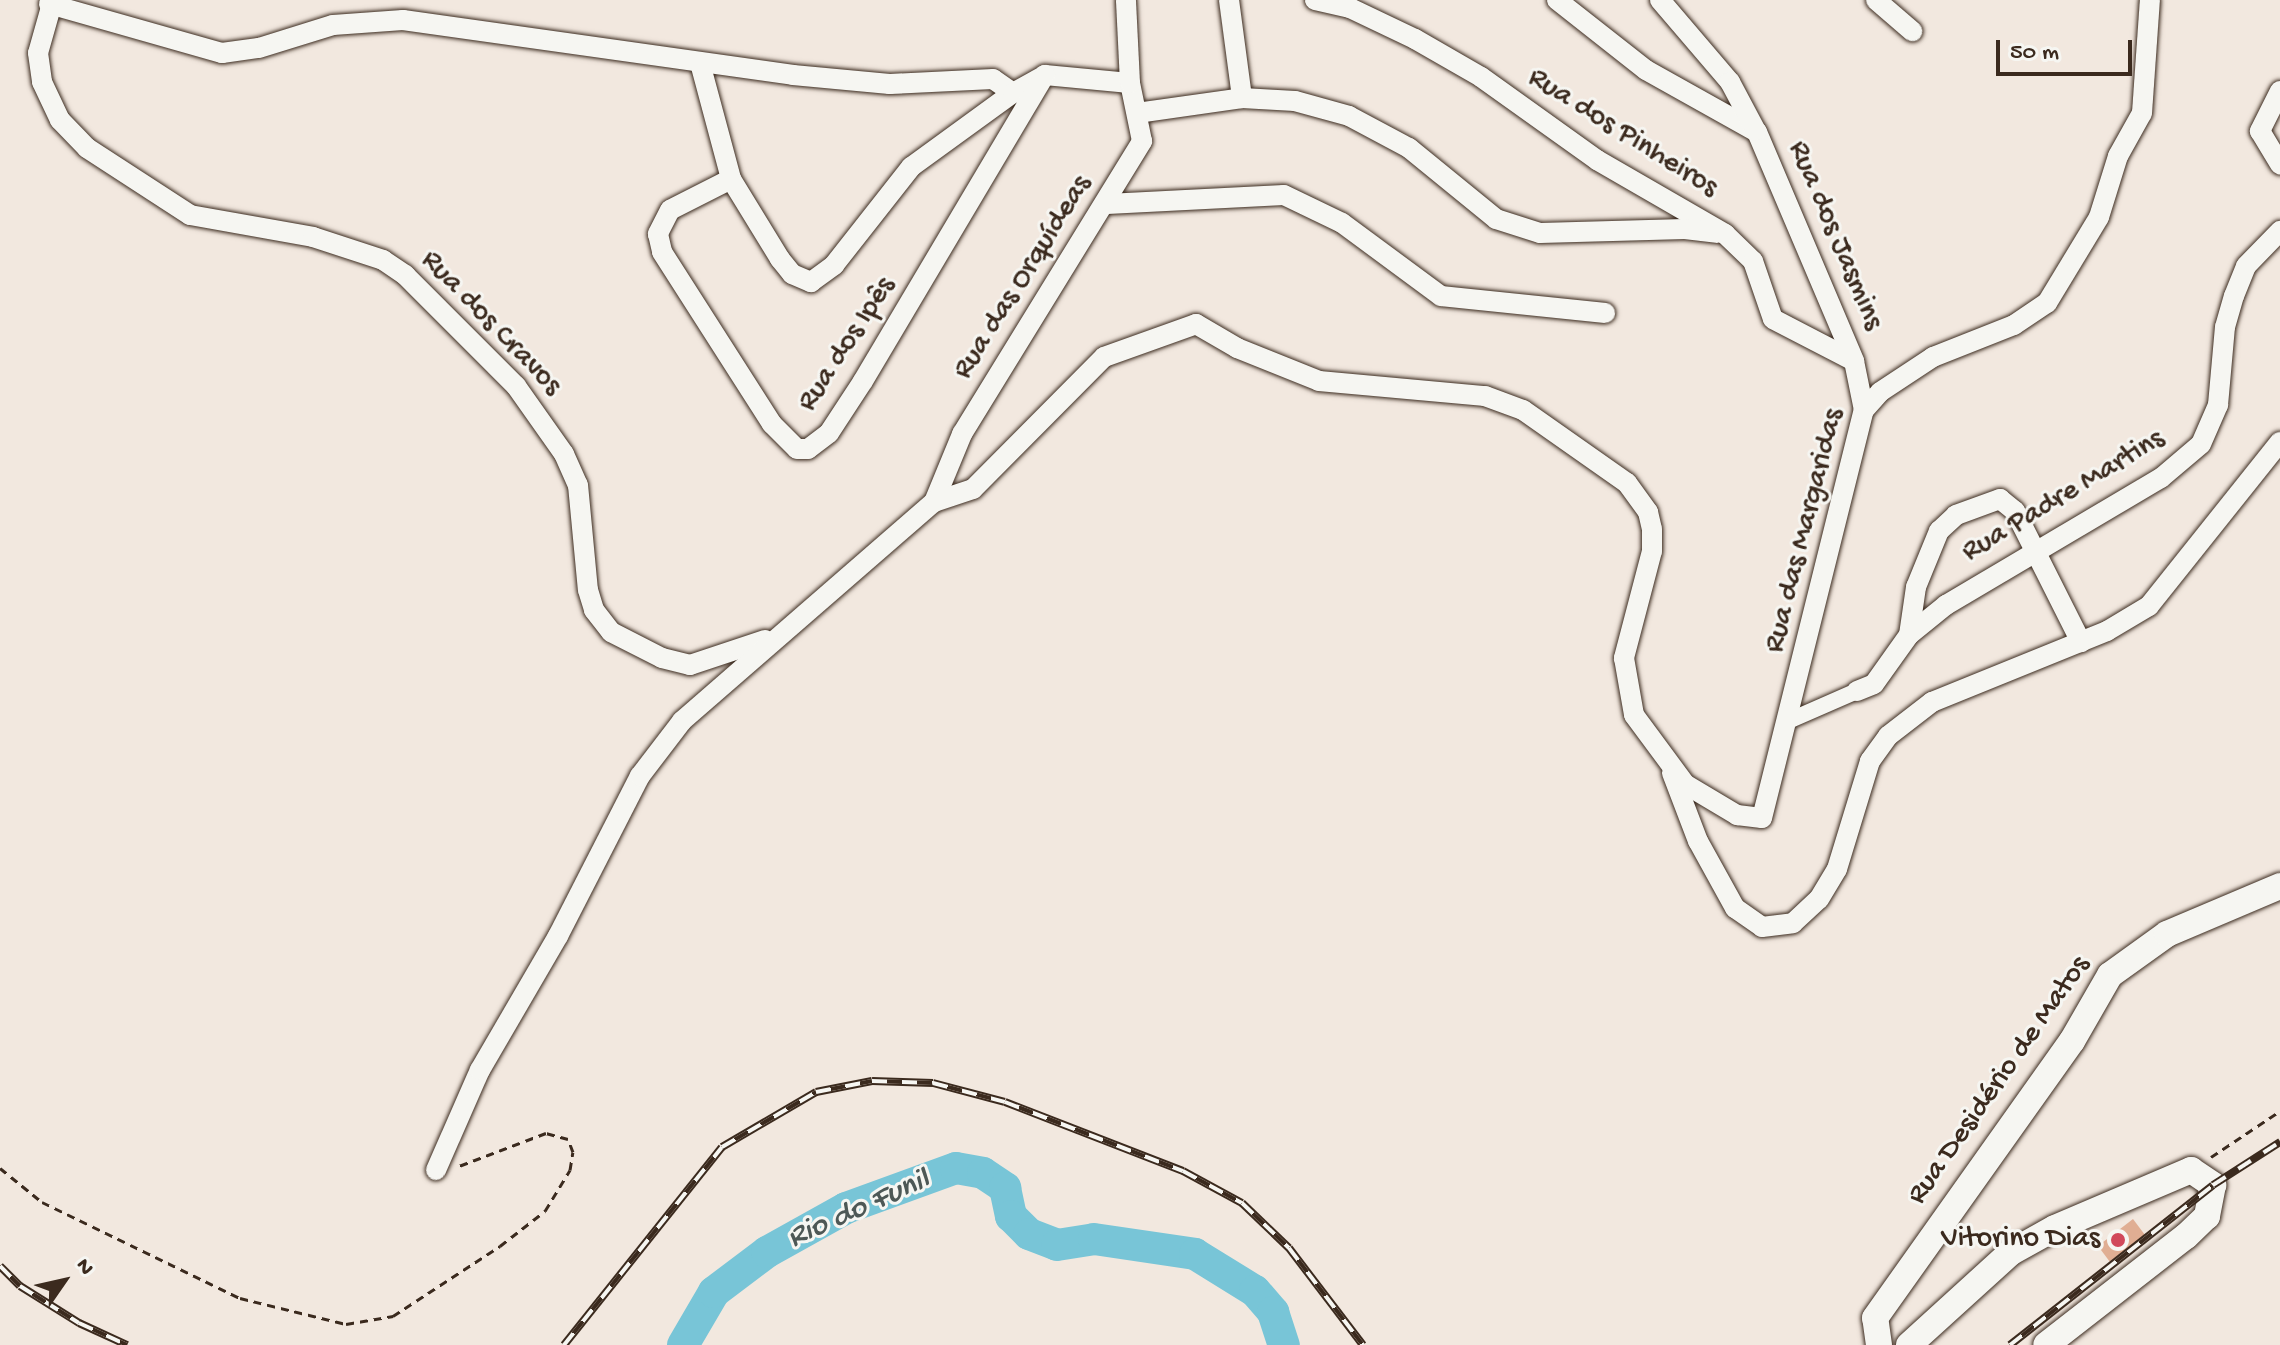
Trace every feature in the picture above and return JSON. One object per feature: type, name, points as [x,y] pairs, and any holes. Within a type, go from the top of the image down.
[{"type":"street","name":"Rua das Orquídeas","points":[[934,502],[962,434],[1107,204],[1142,141],[1130,83],[1126,0]]},
{"type":"street","points":[[1229,0],[1242,98]]},
{"type":"street","name":"Rua dos Pinheiros","points":[[1315,0],[1350,8],[1415,39],[1481,77],[1587,154],[1725,234],[1753,261],[1773,319],[1854,361]]},
{"type":"street","name":"Rua dos Jasmins","points":[[1557,0],[1646,70],[1757,132],[1854,361],[1864,410]]},
{"type":"street","points":[[1660,0],[1730,82],[1757,132]]},
{"type":"street","points":[[1876,0],[1912,31]]},
{"type":"street","name":"Rua das Margaridas","points":[[1670,770],[1737,815],[1762,818],[1864,410],[1895,381],[1933,357],[2014,325],[2047,303],[2099,217],[2118,156],[2142,113],[2150,0]]},
{"type":"street","name":"Rua dos Cravos","points":[[772,637],[690,665],[611,632],[594,610],[588,590],[578,485],[564,454],[516,386],[405,275],[383,260],[313,237],[190,215],[87,148],[60,120],[42,82],[38,53],[51,2],[222,53],[259,48],[333,25],[403,20],[700,63],[890,84],[993,79],[1013,93]]},
{"type":"street","points":[[700,63],[731,179],[780,259],[792,274],[811,282],[834,265],[911,167],[1013,93],[1045,75],[1130,83]]},
{"type":"street","name":"Rua dos Ipês","points":[[731,179],[670,210],[660,221],[662,252],[772,424],[797,449],[808,449],[829,433],[863,381],[1045,75]]},
{"type":"street","points":[[2280,91],[2260,131],[2280,164]]},
{"type":"street","points":[[1137,113],[1242,98],[1295,101],[1349,116],[1409,148],[1496,219],[1540,233],[1685,229],[1725,234]]},
{"type":"street","points":[[1107,204],[1284,195],[1342,223],[1441,296],[1605,313]]},
{"type":"street","name":"Rua Padre Martins","points":[[1857,691],[1883,676],[1909,635],[1946,605],[2161,478],[2201,444],[2218,405],[2225,327],[2234,296],[2246,266],[2280,231]]},
{"type":"street","points":[[436,1170],[480,1070],[558,936],[640,776],[682,721],[772,637],[934,502],[973,489],[1104,357],[1196,324],[1237,348],[1319,381],[1485,396],[1523,410],[1627,483],[1648,512],[1652,551],[1627,635],[1624,681],[1634,715],[1670,770],[1698,841],[1735,908],[1747,920],[1778,928],[1808,912],[1828,886],[1870,761],[1888,736],[1932,702],[2129,620],[2166,591],[2280,442]]},
{"type":"street","points":[[1909,635],[1929,550],[1956,515],[2000,499],[2015,511],[2081,642]]},
{"type":"street","points":[[1786,722],[1857,691]]},
{"type":"street","name":"Rua Desidério de Matos","points":[[1879,1345],[1873,1329],[1882,1307],[2072,1041],[2110,975],[2167,934],[2280,886]]},
{"type":"street","points":[[1909,1345],[2010,1253],[2055,1228],[2191,1170],[2213,1185],[2207,1216],[2046,1345]]},
{"type":"path","points":[[2191,1170],[2280,1111]]},
{"type":"path","points":[[0,1168],[42,1202],[240,1298],[346,1324],[393,1316],[500,1246],[545,1211],[570,1170],[573,1152],[568,1139],[546,1133],[474,1164],[436,1170]]},
{"type":"building","name":"Vitorino Dias","points":[[2133,1219],[2145,1235],[2110,1262],[2098,1246]]},
{"type":"waterway","name":"Rio do Funil","points":[[683,1345],[714,1292],[767,1252],[846,1208],[956,1168],[983,1173],[1005,1188],[1011,1216],[1029,1234],[1057,1245],[1094,1239],[1195,1254],[1255,1291],[1273,1312],[1284,1345]]},
{"type":"railway","points":[[564,1345],[722,1147],[816,1092],[872,1081],[933,1083],[1005,1102],[1183,1171],[1242,1203],[1289,1248],[1363,1345]]},
{"type":"railway","points":[[2010,1345],[2213,1185],[2280,1142]]},
{"type":"railway","points":[[0,1266],[20,1286],[79,1323],[127,1345]]},
{"type":"place","name":"Vitorino Dias","points":[[2118,1240]]}]
